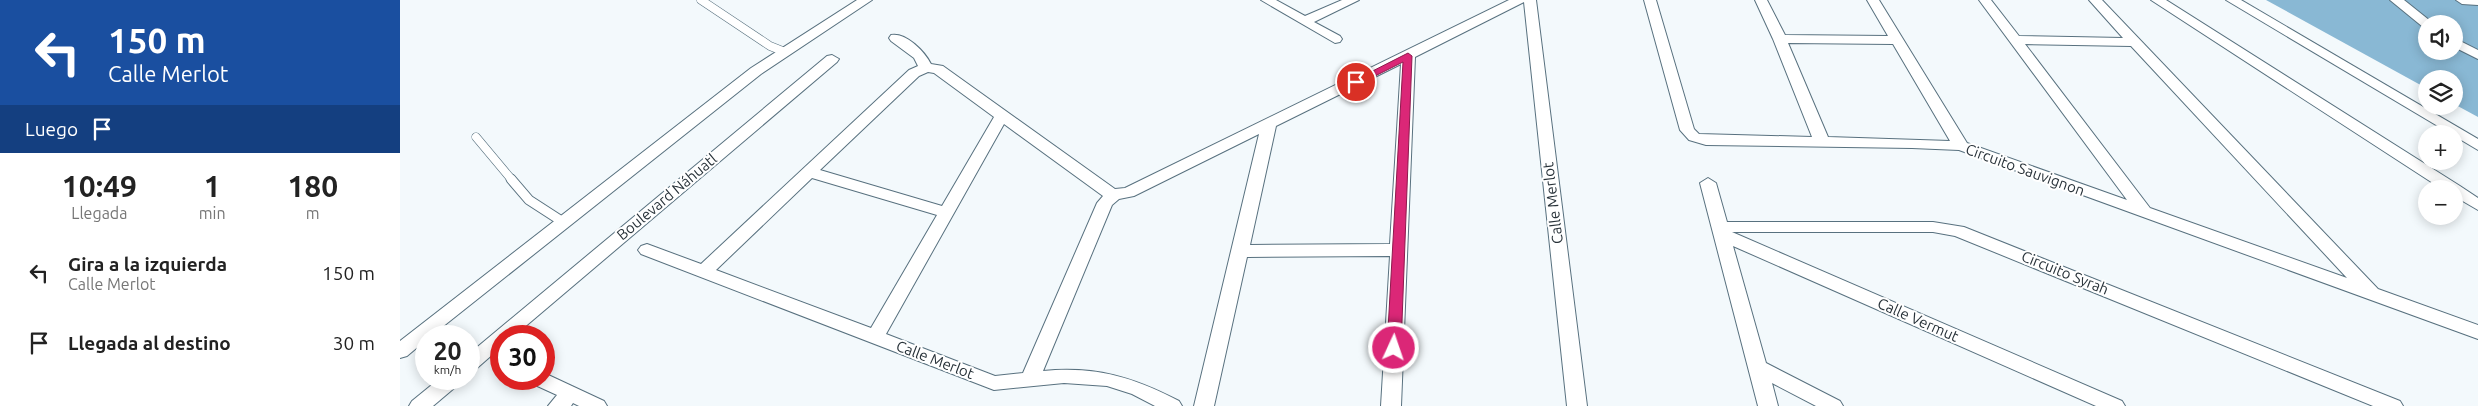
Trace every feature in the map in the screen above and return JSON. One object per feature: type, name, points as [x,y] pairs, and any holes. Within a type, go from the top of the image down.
[{"type":"street","points":[[400,351],[708,108],[785,52],[866,0]]},
{"type":"street","points":[[1267,0],[1335,38]]},
{"type":"street","points":[[1305,21],[1352,0]]},
{"type":"street","points":[[703,272],[914,73],[926,68],[938,69],[1106,192],[1115,194],[1134,192],[1519,0]]},
{"type":"street","name":"Circuito Sauvignon","points":[[1650,0],[1689,134],[1706,140],[1942,144],[1961,146],[2478,332]]},
{"type":"street","points":[[1761,0],[1780,39],[1822,142]]},
{"type":"street","points":[[1873,0],[1961,146]]},
{"type":"street","points":[[1985,0],[2145,213]]},
{"type":"street","points":[[2095,0],[2374,296]]},
{"type":"street","points":[[2157,0],[2439,180]]},
{"type":"street","points":[[2232,0],[2478,145]]},
{"type":"street","points":[[2396,0],[2418,16]]},
{"type":"street","points":[[2462,0],[2478,1]]},
{"type":"street","points":[[1505,7],[1524,12],[1531,8]]},
{"type":"street","name":"Calle Merlot","points":[[1531,8],[1577,406]]},
{"type":"street","points":[[896,38],[920,56],[926,68]]},
{"type":"street","points":[[1780,39],[1897,40]]},
{"type":"street","points":[[2016,40],[2134,42]]},
{"type":"street","points":[[2463,46],[2476,53]]},
{"type":"street","points":[[1391,406],[1408,56]]},
{"type":"street","name":"Boulevard Náhuatl","points":[[516,325],[832,59]]},
{"type":"street","points":[[875,337],[1002,115]]},
{"type":"street","points":[[1204,406],[1268,125]]},
{"type":"street","points":[[808,172],[945,212]]},
{"type":"street","points":[[1708,183],[1768,406]]},
{"type":"street","points":[[1030,379],[1105,203],[1115,194]]},
{"type":"street","points":[[2463,195],[2478,205]]},
{"type":"street","name":"Circuito Syrah","points":[[1720,231],[1933,227],[1958,231],[2393,406]]},
{"type":"street","name":"Calle Vermut","points":[[1720,231],[2114,406]]},
{"type":"street","name":"Calle Merlot","points":[[647,250],[994,383],[1064,376],[1108,380],[1139,389],[1172,406]]},
{"type":"street","points":[[1240,251],[1398,250]]},
{"type":"street","name":"Boulevard Náhuatl","points":[[480,355],[490,347]]},
{"type":"street","points":[[1757,367],[1833,406]]},
{"type":"street","points":[[419,406],[439,390]]},
{"type":"street","points":[[553,390],[565,400],[597,406]]},
{"type":"lane","points":[[701,0],[770,46],[785,52]]},
{"type":"lane","points":[[476,137],[529,200],[563,222]]},
{"type":"shaded area","points":[[2266,0],[2478,0],[2478,117],[2463,109],[2463,70],[2418,70],[2418,84]]},
{"type":"route","points":[[1356,82],[1408,56],[1394,348]]}]
